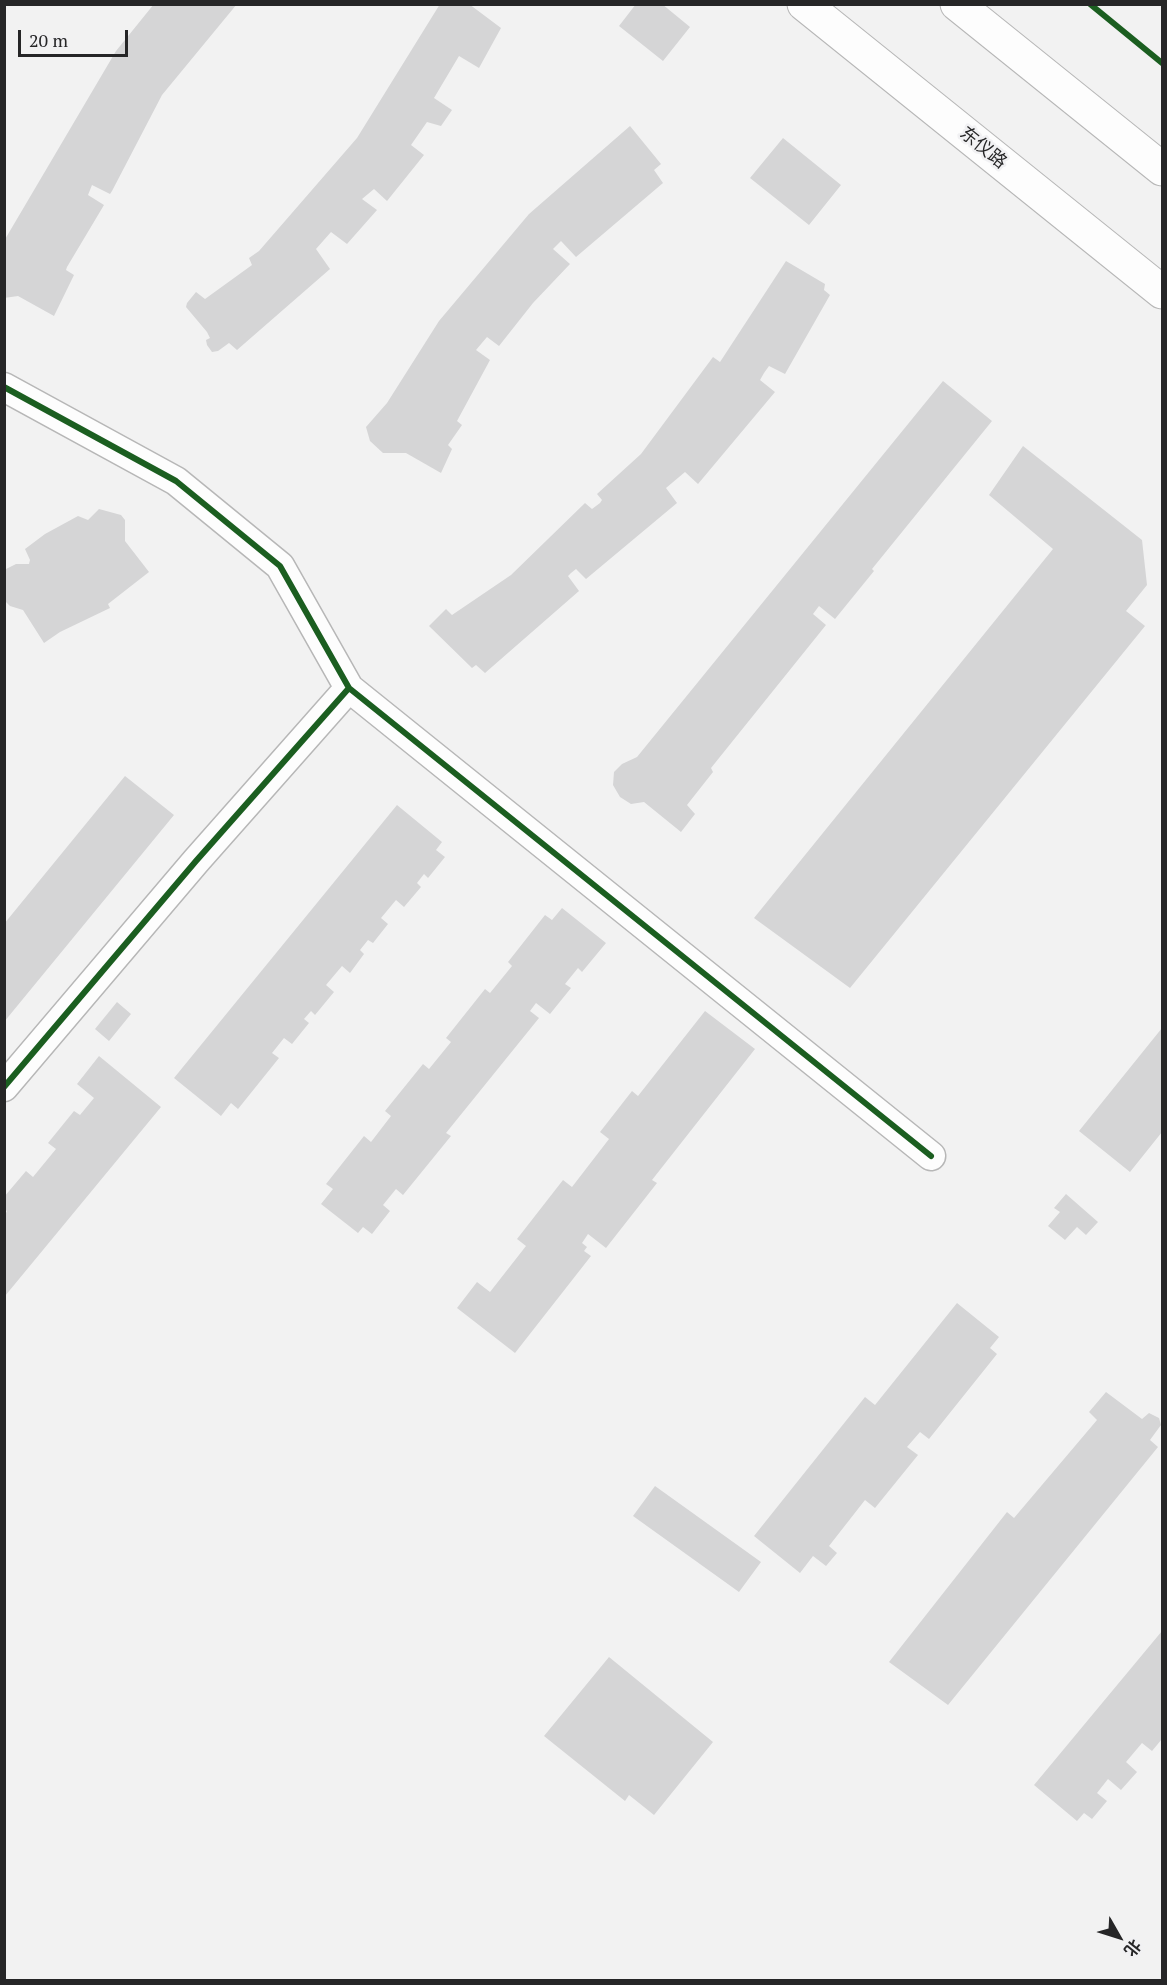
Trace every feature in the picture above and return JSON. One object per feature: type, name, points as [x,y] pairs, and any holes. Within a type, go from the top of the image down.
[{"type":"main road","name":"东仪路","points":[[804,4],[1162,292]]},
{"type":"main road","points":[[957,4],[1162,169]]},
{"type":"street","points":[[4,387],[176,481],[280,566],[349,688],[931,1156]]},
{"type":"street","points":[[4,1087],[196,861],[349,688]]},
{"type":"building","points":[[154,4],[237,4],[162,95],[110,194],[92,185],[88,195],[104,205],[67,267],[66,270],[74,275],[54,316],[18,296],[4,298],[4,241],[116,51]]},
{"type":"building","points":[[440,4],[469,4],[501,28],[479,68],[459,56],[434,98],[452,110],[441,126],[427,122],[411,145],[424,155],[387,201],[374,189],[362,199],[377,210],[347,244],[331,232],[316,249],[330,269],[237,350],[229,343],[218,351],[212,352],[207,345],[206,340],[210,338],[207,332],[186,307],[187,303],[196,292],[205,299],[252,265],[249,258],[259,251],[357,138]]},
{"type":"building","points":[[636,4],[662,4],[690,27],[663,61],[619,26]]},
{"type":"building","points":[[630,126],[661,164],[654,170],[663,183],[576,257],[561,241],[553,249],[570,264],[533,303],[499,346],[487,337],[476,350],[490,360],[457,421],[462,425],[448,445],[452,449],[441,473],[406,453],[383,453],[370,441],[366,427],[387,403],[439,321],[529,214]]},
{"type":"building","points":[[783,138],[841,185],[809,225],[750,178]]},
{"type":"building","points":[[786,261],[825,284],[824,290],[830,295],[785,374],[769,366],[760,380],[775,392],[698,484],[685,472],[666,488],[677,503],[586,579],[576,569],[571,573],[568,576],[579,591],[485,673],[476,665],[472,668],[429,626],[446,609],[452,615],[511,575],[585,503],[592,509],[600,503],[602,500],[597,494],[641,454],[713,357],[720,362]]},
{"type":"building","points":[[943,381],[992,421],[872,569],[874,571],[835,619],[819,606],[813,614],[826,625],[711,768],[713,772],[687,805],[695,814],[681,832],[644,802],[631,804],[620,797],[613,785],[614,772],[622,764],[637,757]]},
{"type":"building","points":[[1023,446],[1142,540],[1147,585],[1126,611],[1145,626],[850,988],[754,918],[1053,549],[989,495]]},
{"type":"building","points":[[99,509],[121,515],[125,520],[125,541],[149,572],[108,604],[110,608],[60,632],[44,643],[23,610],[10,606],[4,600],[4,570],[16,564],[29,564],[30,560],[25,549],[45,534],[78,516],[88,520]]},
{"type":"building","points":[[125,776],[174,815],[4,1022],[4,924]]},
{"type":"building","points":[[397,805],[442,842],[436,850],[445,857],[428,878],[424,874],[417,883],[421,887],[404,907],[396,900],[381,918],[388,924],[373,943],[368,940],[360,950],[364,954],[350,973],[342,966],[326,985],[334,992],[315,1015],[311,1011],[304,1019],[309,1023],[292,1044],[284,1038],[272,1053],[279,1058],[238,1109],[231,1103],[221,1116],[174,1078]]},
{"type":"building","points":[[562,908],[606,943],[582,972],[578,968],[565,984],[571,988],[550,1014],[536,1003],[530,1011],[539,1018],[446,1133],[451,1136],[403,1195],[396,1189],[383,1205],[390,1211],[372,1234],[363,1227],[358,1233],[321,1204],[333,1189],[326,1184],[364,1136],[371,1142],[391,1116],[385,1111],[423,1064],[429,1069],[451,1042],[446,1038],[485,989],[490,993],[512,966],[508,962],[545,915],[552,920]]},
{"type":"building","points":[[117,1002],[131,1014],[109,1041],[95,1029]]},
{"type":"building","points":[[705,1011],[755,1049],[652,1180],[657,1183],[606,1248],[588,1234],[582,1243],[587,1247],[584,1251],[591,1256],[515,1353],[457,1308],[477,1282],[490,1292],[526,1246],[517,1239],[563,1180],[572,1187],[609,1139],[600,1132],[632,1091],[638,1096]]},
{"type":"building","points":[[1162,1028],[1162,1132],[1130,1172],[1079,1131]]},
{"type":"building","points":[[99,1056],[161,1107],[5,1296],[5,1215],[7,1211],[4,1209],[4,1197],[26,1171],[33,1177],[56,1149],[48,1143],[74,1111],[80,1115],[94,1098],[77,1084]]},
{"type":"building","points":[[1066,1194],[1098,1222],[1086,1235],[1077,1227],[1065,1240],[1048,1226],[1060,1212],[1054,1208]]},
{"type":"building","points":[[957,1303],[999,1337],[990,1348],[997,1354],[929,1439],[920,1432],[907,1447],[918,1455],[875,1508],[865,1500],[829,1546],[837,1553],[826,1566],[813,1556],[800,1573],[754,1536],[865,1397],[875,1405]]},
{"type":"building","points":[[1106,1392],[1142,1419],[1149,1413],[1159,1418],[1161,1425],[1150,1440],[1158,1447],[948,1705],[889,1662],[1007,1512],[1014,1518],[1097,1420],[1089,1412]]},
{"type":"building","points":[[655,1486],[761,1562],[739,1592],[633,1516]]},
{"type":"building","points":[[1162,1631],[1162,1739],[1152,1751],[1142,1743],[1126,1762],[1137,1772],[1121,1790],[1108,1779],[1097,1793],[1107,1801],[1092,1819],[1084,1813],[1077,1821],[1034,1785]]},
{"type":"building","points":[[609,1657],[713,1742],[654,1815],[629,1795],[625,1801],[544,1736]]},
{"type":"cycle path","points":[[1090,4],[1162,63]]},
{"type":"cycle path","points":[[4,387],[176,481],[280,566],[349,688],[931,1156]]},
{"type":"cycle path","points":[[4,1087],[196,861],[349,688]]}]
